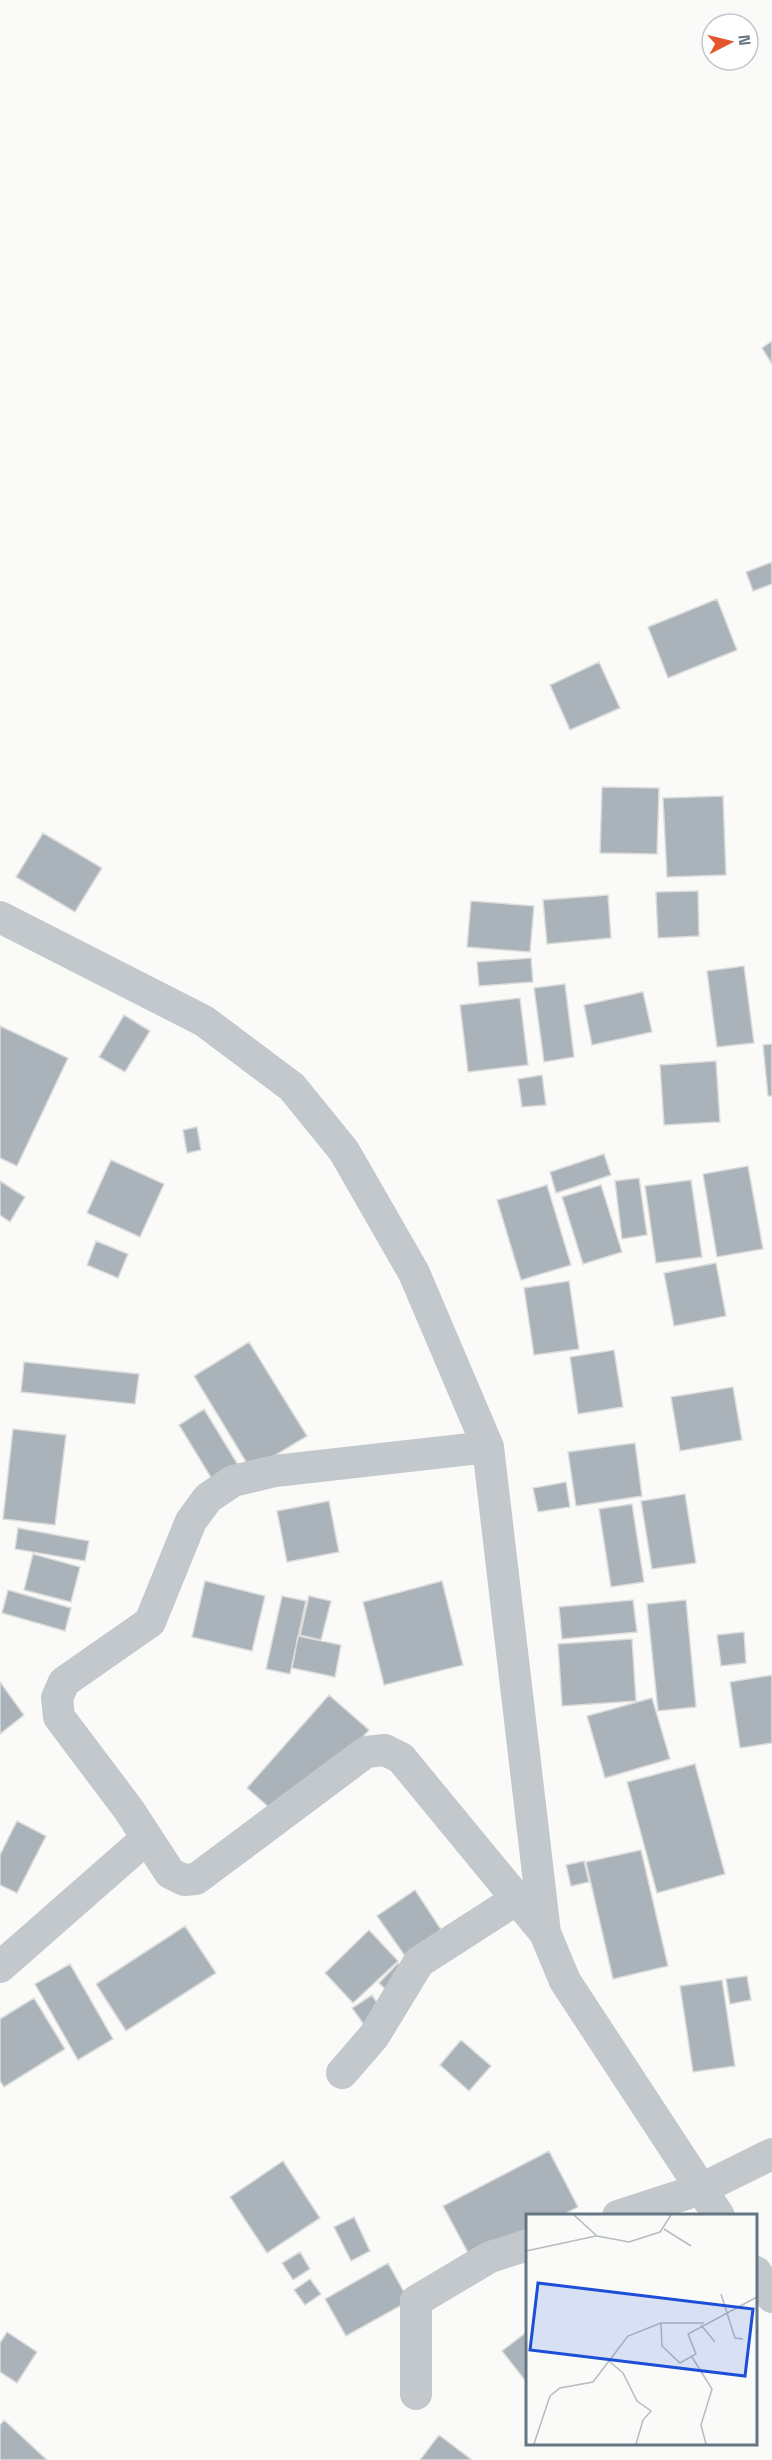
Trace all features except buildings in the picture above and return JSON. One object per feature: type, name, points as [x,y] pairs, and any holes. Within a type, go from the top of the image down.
[{"type":"street","points":[[0,917],[204,1021],[292,1087],[344,1151],[414,1273],[488,1447],[545,1933],[565,1981],[717,2214]]},
{"type":"street","points":[[488,1447],[275,1471],[232,1481],[208,1498],[190,1521],[150,1622],[64,1682],[57,1698],[59,1717],[129,1810],[170,1873],[184,1880],[196,1879],[366,1752],[385,1750],[401,1758],[545,1933]]},
{"type":"street","points":[[0,1967],[147,1838]]},
{"type":"street","points":[[342,2073],[374,2036],[419,1962],[517,1899]]},
{"type":"street","points":[[624,2214],[701,2189],[772,2154]]},
{"type":"street","points":[[416,2394],[416,2301],[490,2257],[526,2246]]},
{"type":"street","points":[[757,2274],[772,2297]]}]
